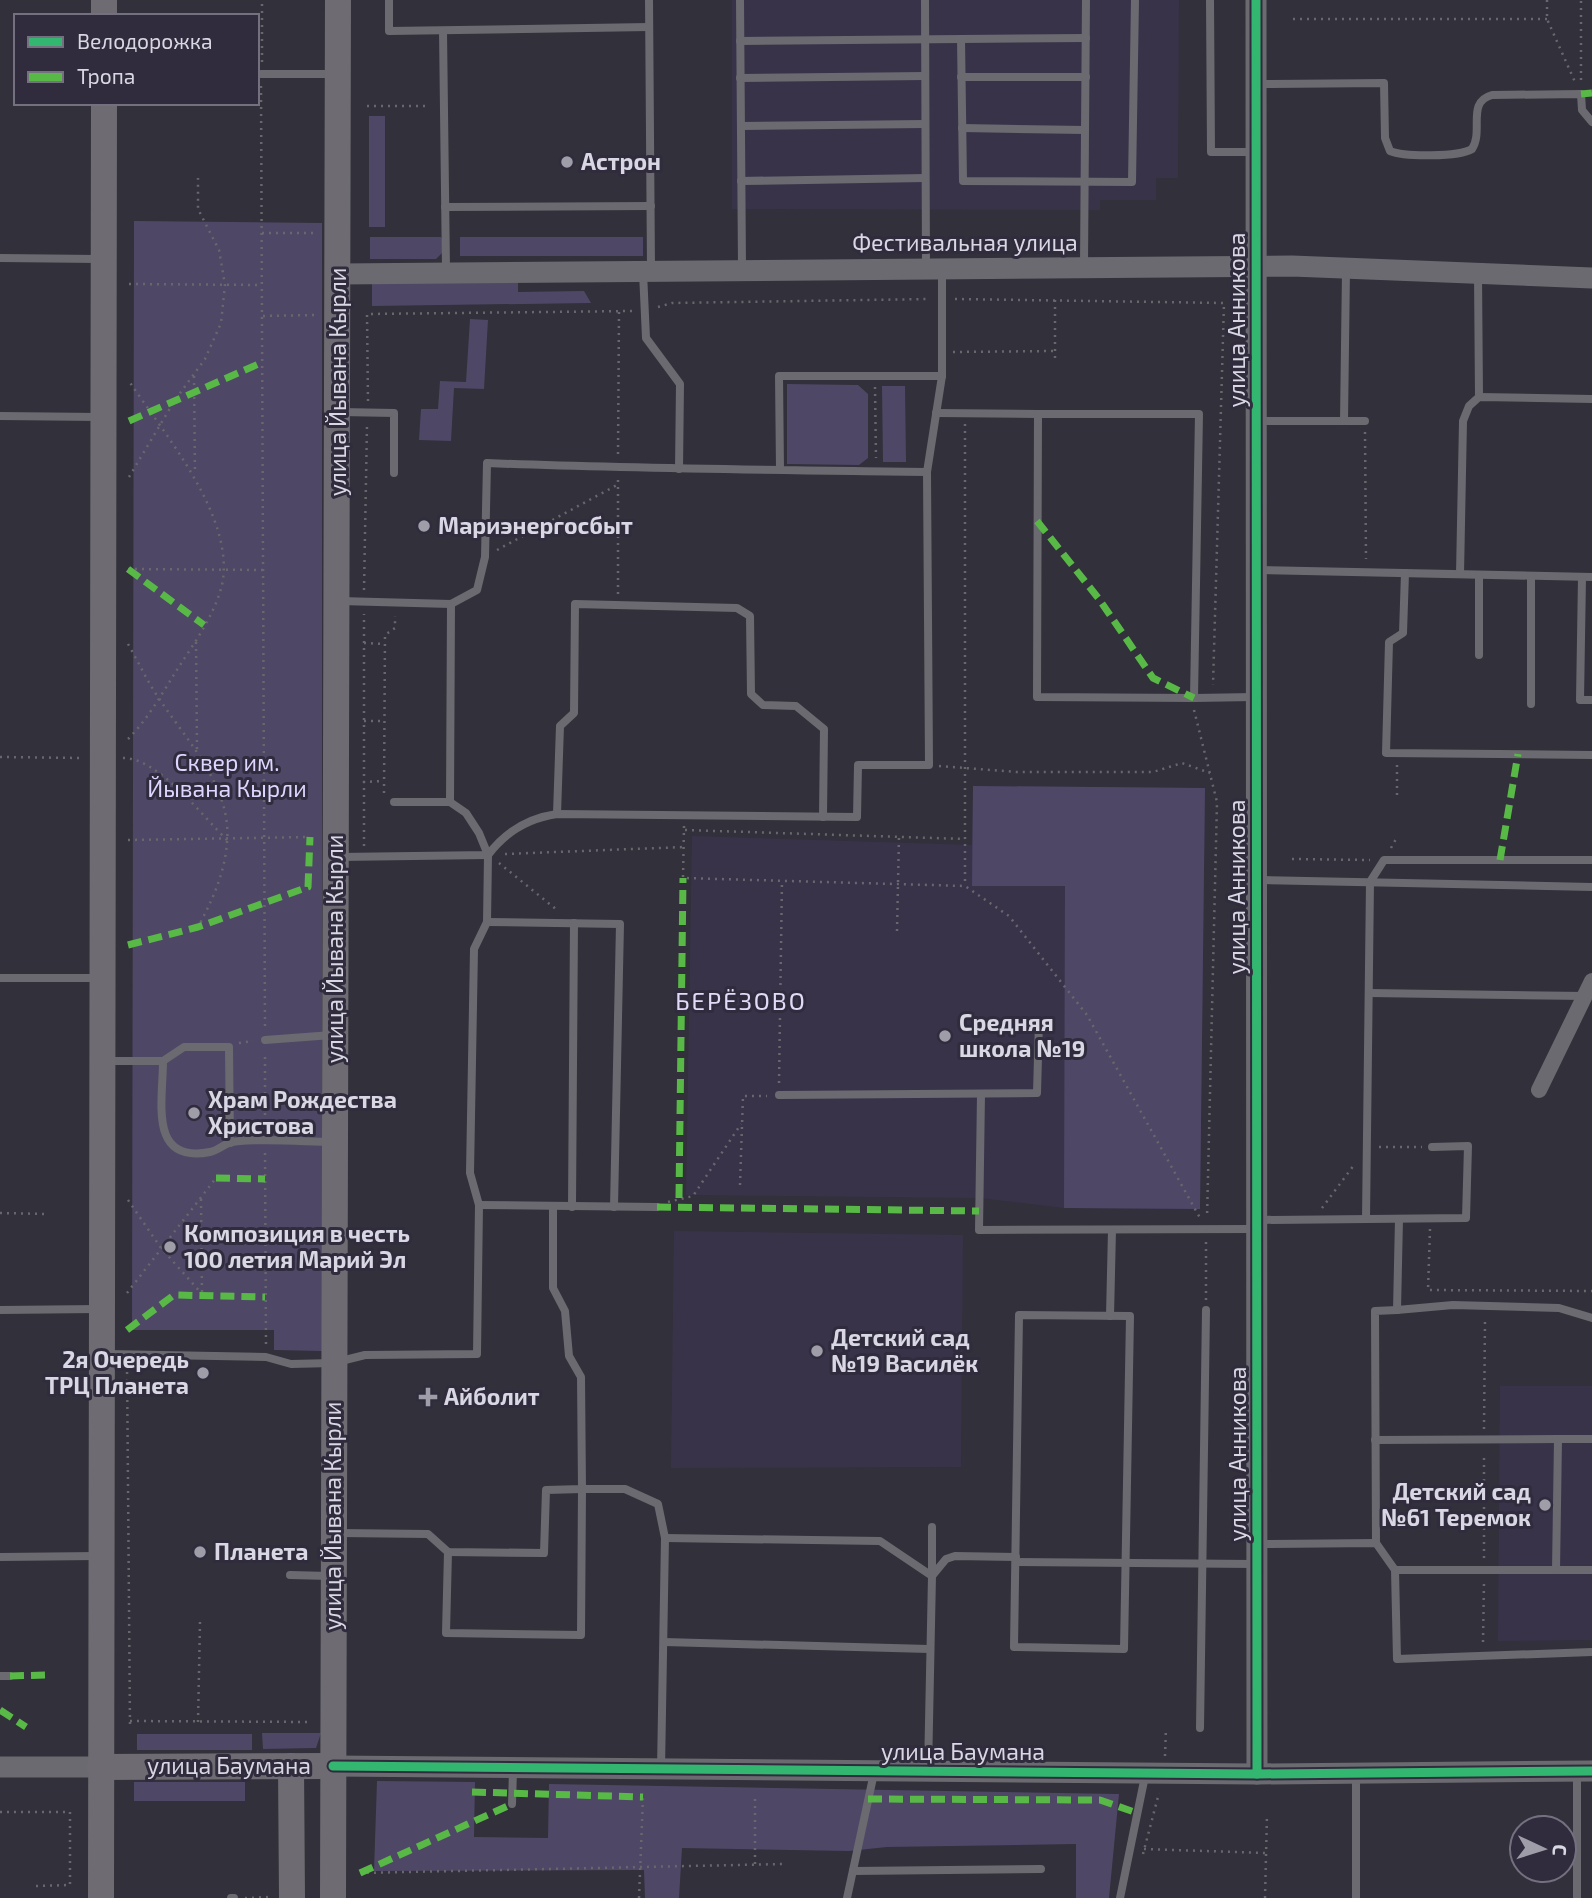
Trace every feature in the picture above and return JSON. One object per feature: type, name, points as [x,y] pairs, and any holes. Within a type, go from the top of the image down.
[{"type":"main road","name":"улица Йывана Кырли","points":[[333,1898],[338,0]]},
{"type":"main road","points":[[101,1898],[104,105]]},
{"type":"main road","points":[[290,1766],[292,1898]]},
{"type":"main road","name":"улица Баумана","points":[[100,1767],[333,1766]]},
{"type":"street","name":"улица Анникова","points":[[1256,0],[1257,1774]]},
{"type":"street","name":"Фестивальная улица","points":[[339,274],[1346,267],[1592,278]]},
{"type":"street","points":[[1539,1090],[1590,991]]},
{"type":"street","name":"улица Баумана","points":[[333,1766],[1257,1774],[1585,1771]]},
{"type":"street","name":"улица Баумана","points":[[0,1767],[100,1767]]},
{"type":"lane","points":[[389,0],[390,31],[649,27]]},
{"type":"lane","points":[[649,0],[651,206],[646,338],[680,384],[679,469]]},
{"type":"lane","points":[[740,0],[742,271]]},
{"type":"lane","points":[[488,855],[498,841],[535,817],[557,814],[857,817],[858,765],[929,765],[927,472],[942,376],[942,298],[934,269],[925,178],[925,0]]},
{"type":"lane","points":[[1084,268],[1086,0]]},
{"type":"lane","points":[[961,39],[963,181],[1132,182],[1135,0]]},
{"type":"lane","points":[[1210,0],[1211,152],[1256,152]]},
{"type":"lane","points":[[443,31],[446,273]]},
{"type":"lane","points":[[740,41],[1086,38]]},
{"type":"lane","points":[[261,74],[338,74]]},
{"type":"lane","points":[[740,78],[925,75]]},
{"type":"lane","points":[[961,77],[1086,77]]},
{"type":"lane","points":[[1256,84],[1384,83],[1385,138],[1390,150],[1401,154],[1462,153],[1472,149],[1477,138],[1478,104],[1486,96],[1581,94],[1582,110],[1592,122]]},
{"type":"lane","points":[[741,127],[925,124]]},
{"type":"lane","points":[[962,128],[1085,130]]},
{"type":"lane","points":[[741,181],[925,178]]},
{"type":"lane","points":[[445,207],[651,206]]},
{"type":"lane","points":[[0,258],[104,259]]},
{"type":"lane","points":[[1343,421],[1346,267]]},
{"type":"lane","points":[[1478,271],[1479,397]]},
{"type":"lane","points":[[780,470],[779,376],[942,376]]},
{"type":"lane","points":[[1460,574],[1463,421],[1469,406],[1479,397],[1592,399]]},
{"type":"lane","points":[[338,412],[394,413],[394,472]]},
{"type":"lane","points":[[936,413],[1199,414],[1194,698]]},
{"type":"lane","points":[[1038,414],[1037,697],[1257,697]]},
{"type":"lane","points":[[0,416],[103,417]]},
{"type":"lane","points":[[1256,421],[1365,421]]},
{"type":"lane","points":[[337,601],[451,604],[477,590],[485,557],[487,463],[638,469],[927,472]]},
{"type":"lane","points":[[1256,570],[1592,577]]},
{"type":"lane","points":[[1405,573],[1403,633],[1389,642],[1386,752],[1592,755]]},
{"type":"lane","points":[[1479,575],[1479,655]]},
{"type":"lane","points":[[1531,576],[1531,704]]},
{"type":"lane","points":[[1582,577],[1580,700],[1592,700]]},
{"type":"lane","points":[[450,802],[451,604]]},
{"type":"lane","points":[[557,814],[560,726],[574,713],[575,604],[596,604],[737,608],[750,615],[751,694],[763,705],[796,706],[824,729],[822,817]]},
{"type":"lane","points":[[101,1354],[266,1357],[290,1364],[333,1363],[365,1355],[477,1354],[479,1205],[470,1173],[474,949],[488,922],[488,855],[466,813],[450,802],[394,802]]},
{"type":"lane","points":[[336,857],[488,855]]},
{"type":"lane","points":[[1366,1219],[1370,882],[1384,860],[1592,860]]},
{"type":"lane","points":[[1257,880],[1592,887]]},
{"type":"lane","points":[[488,922],[620,924],[614,1207]]},
{"type":"lane","points":[[572,1207],[574,923]]},
{"type":"lane","points":[[0,978],[102,978]]},
{"type":"lane","points":[[1369,993],[1590,991]]},
{"type":"lane","points":[[779,1096],[1037,1094],[1039,1021]]},
{"type":"lane","points":[[265,1040],[335,1035]]},
{"type":"lane","points":[[102,1061],[163,1061],[184,1047],[229,1047],[230,1143]]},
{"type":"lane","points":[[163,1061],[163,1134],[172,1148],[179,1152],[211,1152],[230,1143],[334,1142]]},
{"type":"lane","points":[[981,1094],[979,1230],[1206,1229],[1313,1220],[1466,1218],[1468,1146],[1432,1147]]},
{"type":"lane","points":[[479,1205],[657,1207]]},
{"type":"lane","points":[[448,1552],[446,1633],[581,1635],[581,1377],[569,1356],[565,1311],[553,1288],[553,1206]]},
{"type":"lane","points":[[1397,1310],[1399,1219]]},
{"type":"lane","points":[[1110,1316],[1112,1230]]},
{"type":"lane","points":[[1592,1318],[1559,1308],[1453,1305],[1375,1311],[1376,1543],[1395,1570],[1396,1659],[1592,1652]]},
{"type":"lane","points":[[0,1310],[101,1309]]},
{"type":"lane","points":[[1200,1728],[1206,1310]]},
{"type":"lane","points":[[1019,1315],[1130,1316],[1124,1649],[1014,1647],[1016,1560],[1019,1315]]},
{"type":"lane","points":[[1556,1570],[1558,1439]]},
{"type":"lane","points":[[1376,1440],[1592,1439]]},
{"type":"lane","points":[[333,1533],[428,1534],[448,1552],[544,1553],[546,1490],[625,1489],[658,1504],[665,1538],[661,1769]]},
{"type":"lane","points":[[928,1771],[932,1527]]},
{"type":"lane","points":[[665,1538],[880,1541],[932,1576]]},
{"type":"lane","points":[[932,1576],[946,1559],[955,1556],[1016,1560],[1202,1563],[1257,1554],[1376,1543]]},
{"type":"lane","points":[[0,1557],[100,1556]]},
{"type":"lane","points":[[1395,1570],[1592,1570]]},
{"type":"lane","points":[[290,1575],[333,1576]]},
{"type":"lane","points":[[664,1642],[929,1648]]},
{"type":"lane","points":[[0,1676],[10,1676]]},
{"type":"lane","points":[[512,1804],[513,1767]]},
{"type":"lane","points":[[847,1898],[874,1770]]},
{"type":"lane","points":[[1577,1898],[1585,1771]]},
{"type":"lane","points":[[1120,1898],[1155,1773]]},
{"type":"lane","points":[[1356,1774],[1356,1898]]},
{"type":"lane","points":[[853,1871],[1041,1869]]},
{"type":"path","points":[[262,0],[265,903]]},
{"type":"path","points":[[1547,0],[1547,19],[1581,94]]},
{"type":"path","points":[[1581,0],[1581,94]]},
{"type":"path","points":[[1293,19],[1547,19]]},
{"type":"path","points":[[367,106],[444,106]]},
{"type":"path","points":[[129,477],[159,425],[194,376],[221,323],[225,285],[219,250],[198,209],[198,178]]},
{"type":"path","points":[[129,284],[262,285]]},
{"type":"path","points":[[364,848],[368,314],[645,310],[672,303],[942,298],[1224,303],[1213,698]]},
{"type":"path","points":[[1055,300],[1055,361]]},
{"type":"path","points":[[942,352],[1055,351]]},
{"type":"path","points":[[194,376],[195,477]]},
{"type":"path","points":[[875,376],[876,471]]},
{"type":"path","points":[[128,739],[143,725],[196,642],[218,595],[222,570],[218,532],[195,477],[129,381]]},
{"type":"path","points":[[965,413],[965,886]]},
{"type":"path","points":[[1365,421],[1366,573]]},
{"type":"path","points":[[485,557],[618,484],[638,469]]},
{"type":"path","points":[[128,569],[264,570]]},
{"type":"path","points":[[394,802],[383,793],[384,643],[385,635],[395,628],[396,603]]},
{"type":"path","points":[[196,642],[197,753]]},
{"type":"path","points":[[364,643],[384,643]]},
{"type":"path","points":[[128,644],[158,698],[197,753],[218,793],[226,817],[228,841],[219,882],[198,927]]},
{"type":"path","points":[[1194,698],[1194,718],[1217,802],[1206,1310]]},
{"type":"path","points":[[364,721],[384,721]]},
{"type":"path","points":[[1396,752],[1396,797]]},
{"type":"path","points":[[0,757],[128,758],[151,767],[177,788],[228,841]]},
{"type":"path","points":[[929,765],[1017,772],[1153,772],[1182,763],[1210,773]]},
{"type":"path","points":[[363,782],[384,781]]},
{"type":"path","points":[[684,816],[683,878],[965,886],[1009,916],[1087,1015],[1206,1229]]},
{"type":"path","points":[[684,830],[965,839]]},
{"type":"path","points":[[897,931],[899,836]]},
{"type":"path","points":[[128,840],[228,841],[310,837]]},
{"type":"path","points":[[488,855],[684,847]]},
{"type":"path","points":[[488,855],[574,923]]},
{"type":"path","points":[[1292,859],[1384,860]]},
{"type":"path","points":[[740,1185],[743,1096],[779,1096],[782,880]]},
{"type":"path","points":[[229,1047],[247,1041],[265,1040]]},
{"type":"path","points":[[657,1207],[693,1196],[742,1121]]},
{"type":"path","points":[[1313,1220],[1367,1147],[1432,1147]]},
{"type":"path","points":[[127,1293],[216,1178]]},
{"type":"path","points":[[265,1179],[266,1357]]},
{"type":"path","points":[[128,1200],[161,1248],[202,1294],[201,1198]]},
{"type":"path","points":[[0,1213],[46,1214]]},
{"type":"path","points":[[1430,1219],[1428,1290],[1592,1291]]},
{"type":"path","points":[[1483,1656],[1485,1306]]},
{"type":"path","points":[[127,1354],[130,1723],[311,1722]]},
{"type":"path","points":[[198,1722],[200,1622]]},
{"type":"path","points":[[1142,1860],[1155,1773],[1166,1728]]},
{"type":"path","points":[[639,1898],[643,1797]]},
{"type":"path","points":[[755,1798],[755,1864]]},
{"type":"path","points":[[0,1812],[70,1812],[70,1885],[36,1886]]},
{"type":"path","points":[[1265,1898],[1267,1815]]},
{"type":"path","points":[[1144,1849],[1266,1853]]},
{"type":"path","points":[[360,1873],[784,1864]]},
{"type":"path","points":[[233,1898],[273,1897]]},
{"type":"shaded area","points":[[732,0],[1179,0],[1178,178],[1156,178],[1156,200],[1100,200],[1100,210],[732,209]]},
{"type":"shaded area","name":"Средняя школа №19","points":[[973,786],[1205,788],[1200,1209],[1064,1208],[979,1198],[686,1195],[692,836],[972,845]]},
{"type":"shaded area","name":"Детский сад №19 Василёк","points":[[674,1231],[963,1235],[961,1467],[671,1468]]},
{"type":"shaded area","name":"Детский сад №61 Теремок","points":[[1500,1386],[1592,1386],[1592,1640],[1498,1641]]},
{"type":"green space","points":[[369,116],[385,116],[385,227],[369,227]]},
{"type":"green space","name":"Сквер им. Йывана Кырли","points":[[134,221],[322,223],[322,1351],[274,1350],[274,1330],[132,1330]]},
{"type":"green space","points":[[370,237],[441,237],[444,241],[442,253],[436,259],[370,259]]},
{"type":"green space","points":[[460,237],[643,237],[643,256],[460,256]]},
{"type":"green space","points":[[518,280],[518,292],[584,291],[591,303],[372,306],[372,282]]},
{"type":"green space","points":[[470,319],[488,320],[484,389],[454,388],[451,441],[419,440],[421,409],[438,409],[440,381],[466,382]]},
{"type":"green space","points":[[787,384],[858,385],[868,394],[868,458],[859,465],[787,464]]},
{"type":"green space","points":[[882,386],[905,386],[906,462],[883,462]]},
{"type":"green space","points":[[973,786],[1205,788],[1200,1209],[1064,1208],[1065,886],[972,886]]},
{"type":"green space","points":[[262,1733],[321,1733],[316,1748],[263,1749]]},
{"type":"green space","points":[[137,1734],[252,1734],[252,1750],[137,1750]]},
{"type":"green space","points":[[377,1781],[475,1782],[474,1837],[548,1838],[549,1784],[1119,1794],[1109,1898],[1076,1898],[1076,1844],[887,1847],[849,1851],[682,1848],[679,1898],[645,1898],[644,1870],[374,1871]]},
{"type":"green space","points":[[134,1782],[245,1782],[245,1801],[134,1801]]},
{"type":"marked path","points":[[1581,94],[1592,93]]},
{"type":"marked path","points":[[129,421],[263,362]]},
{"type":"marked path","points":[[1037,521],[1099,599],[1153,678],[1194,698]]},
{"type":"marked path","points":[[128,569],[204,625]]},
{"type":"marked path","points":[[1500,860],[1518,754]]},
{"type":"marked path","points":[[128,945],[198,927],[308,887],[310,837]]},
{"type":"marked path","points":[[679,1198],[683,878]]},
{"type":"marked path","points":[[216,1178],[265,1179]]},
{"type":"marked path","points":[[657,1207],[979,1211]]},
{"type":"marked path","points":[[127,1330],[174,1295],[265,1297]]},
{"type":"marked path","points":[[10,1676],[46,1675]]},
{"type":"marked path","points":[[0,1710],[26,1727]]},
{"type":"marked path","points":[[472,1792],[643,1797]]},
{"type":"marked path","points":[[868,1799],[1100,1800],[1137,1813]]},
{"type":"marked path","points":[[360,1873],[512,1804]]},
{"type":"cycle path","points":[[1256,0],[1257,1774]]},
{"type":"cycle path","points":[[333,1766],[1257,1774],[1592,1771]]},
{"type":"place","name":"Астрон","points":[[567,162]]},
{"type":"place","name":"Мариэнергосбыт","points":[[424,526]]},
{"type":"place","name":"Средняя школа №19","points":[[945,1036]]},
{"type":"place","name":"Храм Рождества Христова","points":[[194,1113]]},
{"type":"place","name":"Композиция в честь 100 летия Марий Эл","points":[[170,1247]]},
{"type":"place","name":"Детский сад №19 Василёк","points":[[817,1351]]},
{"type":"place","name":"2я Очередь ТРЦ Планета","points":[[203,1373]]},
{"type":"place","name":"Айболит","points":[[428,1397]]},
{"type":"place","name":"Детский сад №61 Теремок","points":[[1545,1505]]},
{"type":"place","name":"Планета","points":[[200,1552]]},
{"type":"district","name":"БЕРЁЗОВО","points":[[741,1002]]}]
